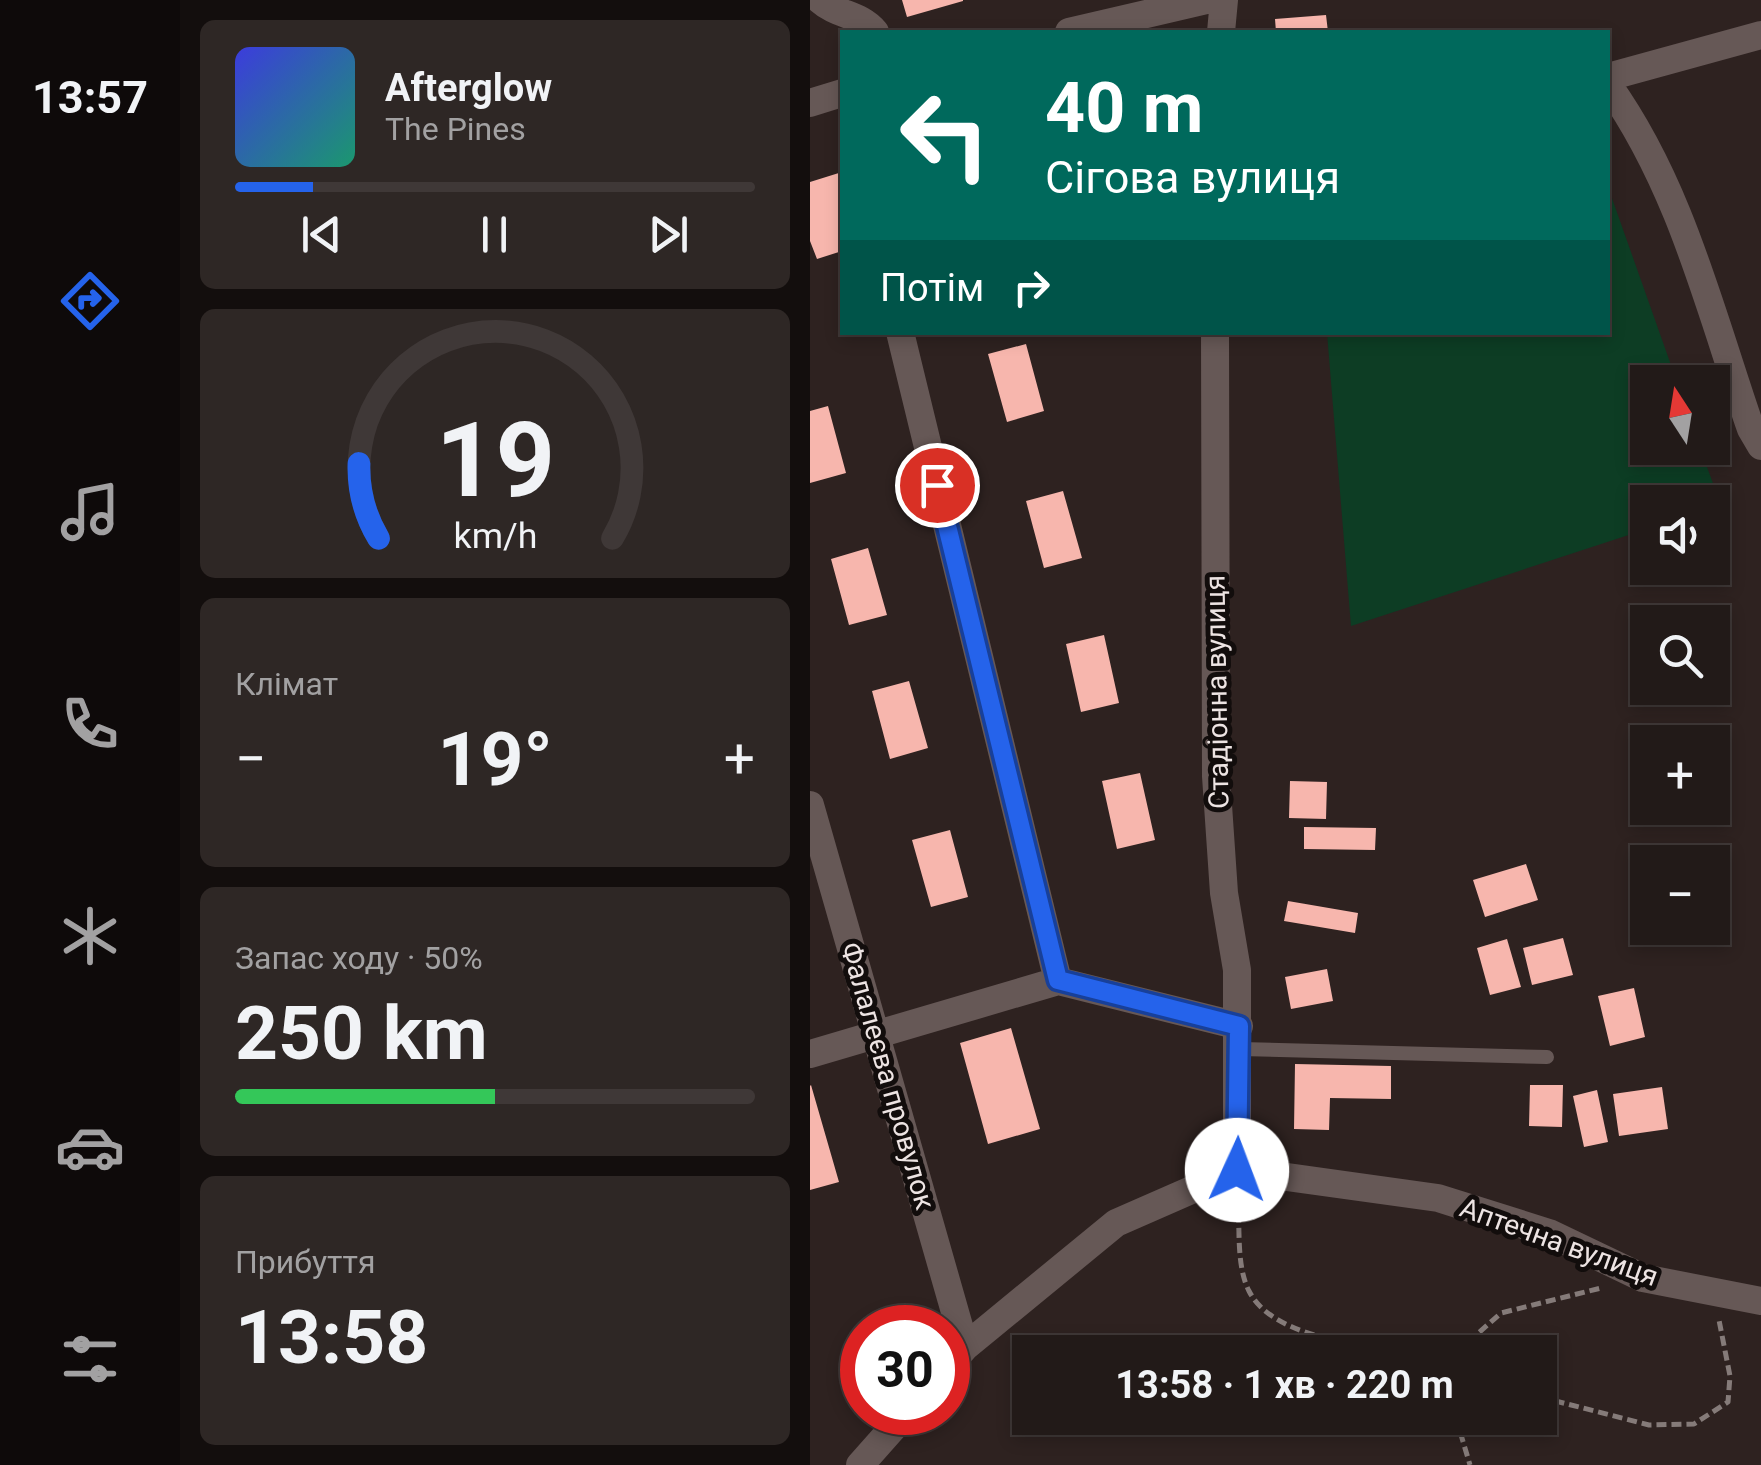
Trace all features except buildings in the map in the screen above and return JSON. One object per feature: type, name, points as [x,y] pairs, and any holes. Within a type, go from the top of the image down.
[{"type":"street","points":[[820,0],[832,10],[862,17],[873,30]]},
{"type":"street","points":[[1078,30],[1206,0]]},
{"type":"street","points":[[1221,30],[1224,0]]},
{"type":"street","points":[[1610,75],[1761,35]]},
{"type":"street","points":[[1610,88],[1642,134],[1684,227],[1744,411],[1761,446]]},
{"type":"street","points":[[810,103],[840,94]]},
{"type":"street","points":[[901,335],[1058,980]]},
{"type":"street","name":"Стадіонна вулиця","points":[[1215,335],[1216,776],[1239,1038],[1237,1170]]},
{"type":"street","name":"Фалалеєва провулок","points":[[810,805],[877,1037],[943,1305]]},
{"type":"street","points":[[810,1054],[1058,980],[1239,1038]]},
{"type":"street","points":[[970,1345],[1116,1223],[1237,1170]]},
{"type":"street","name":"Аптечна вулиця","points":[[1237,1170],[1438,1198],[1549,1234],[1644,1278],[1761,1300]]},
{"type":"street","points":[[860,1465],[887,1435]]},
{"type":"lane","points":[[1239,1038],[1547,1057]]},
{"type":"path","points":[[1237,1170],[1243,1271],[1249,1292],[1274,1320],[1324,1335]]},
{"type":"path","points":[[1477,1335],[1501,1313],[1644,1278]]},
{"type":"path","points":[[1557,1401],[1649,1424],[1694,1424],[1728,1402],[1730,1376],[1718,1327],[1729,1293]]},
{"type":"path","points":[[1461,1435],[1470,1465]]},
{"type":"green space","points":[[1610,193],[1671,365],[1630,365],[1630,465],[1706,465],[1714,485],[1630,485],[1630,535],[1351,626],[1327,335],[1610,335]]},
{"type":"route","points":[[937,485],[1058,980],[1239,1026],[1237,1170]]}]
